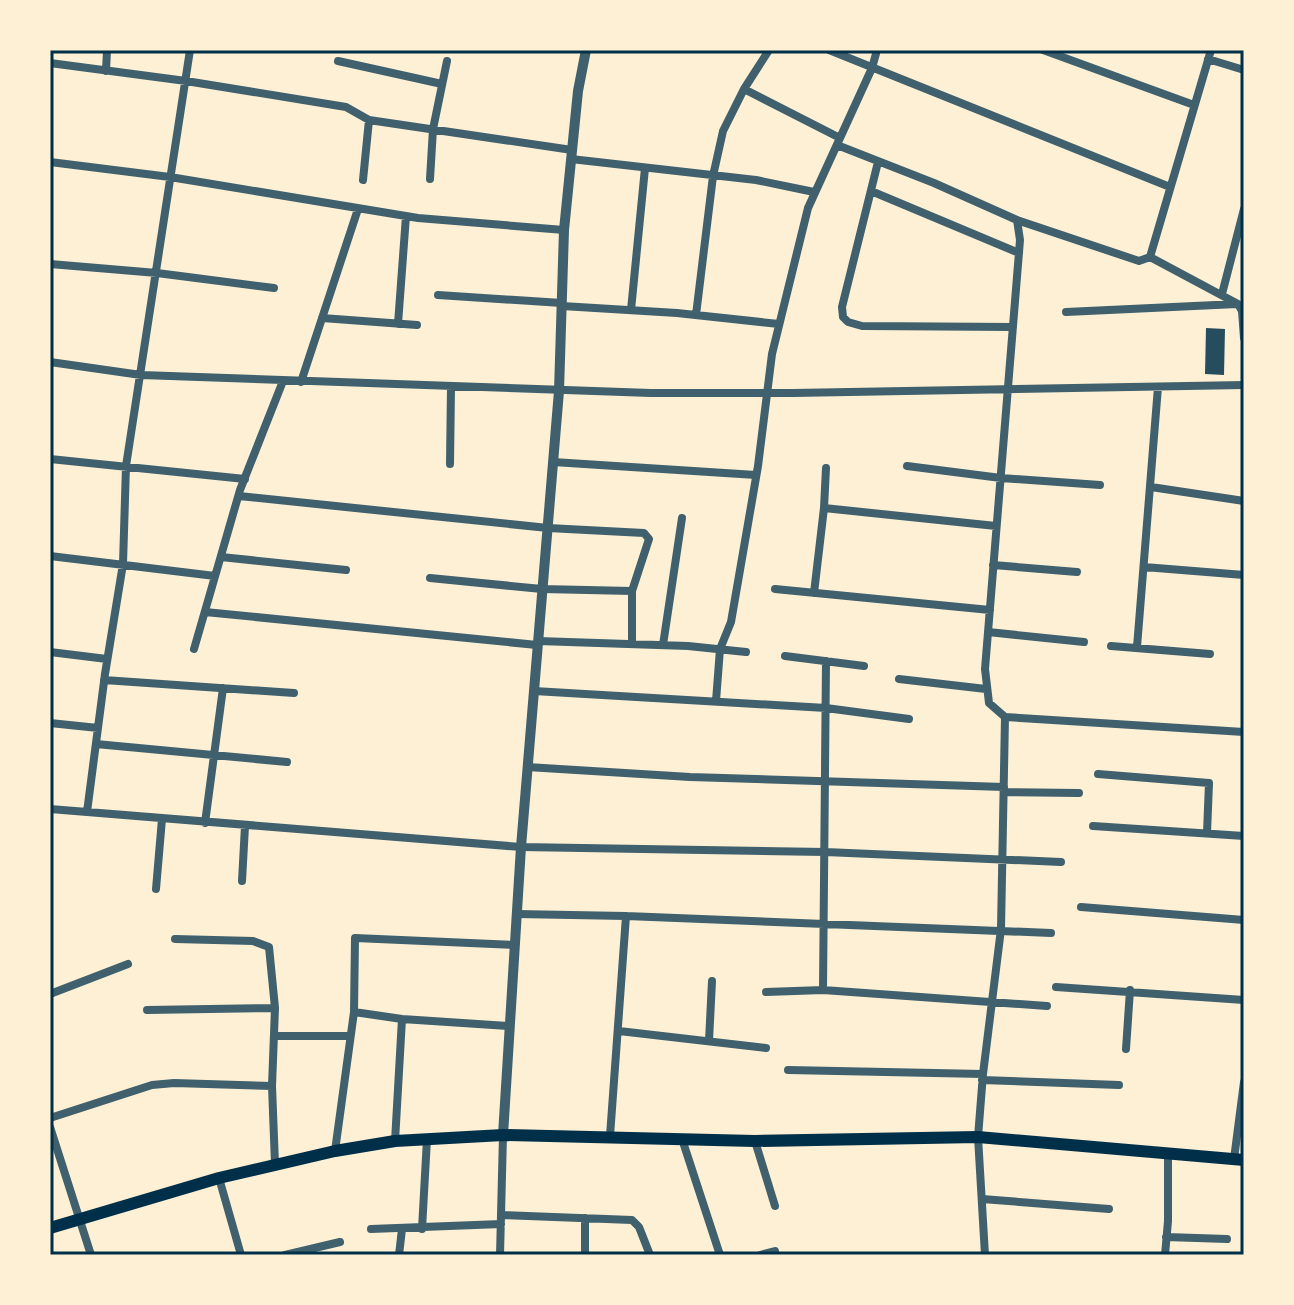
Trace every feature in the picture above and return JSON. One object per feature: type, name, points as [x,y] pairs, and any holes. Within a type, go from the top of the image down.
[{"type":"main road","points":[[50,1228],[275,1164],[395,1141],[427,1139],[503,1135],[755,1141],[978,1137],[1239,1160]]},
{"type":"street","points":[[106,71],[107,50]]},
{"type":"street","points":[[87,812],[123,564],[126,466],[190,50]]},
{"type":"street","points":[[500,1255],[508,1026],[559,391],[564,230],[586,50]]},
{"type":"street","points":[[696,315],[713,176],[723,131],[744,89],[769,50]]},
{"type":"street","points":[[829,50],[1170,187]]},
{"type":"street","points":[[716,701],[720,649],[731,622],[779,324],[808,208],[872,68],[877,50]]},
{"type":"street","points":[[1043,50],[1194,105]]},
{"type":"street","points":[[1150,257],[1209,55],[1244,70]]},
{"type":"street","points":[[338,61],[442,84]]},
{"type":"street","points":[[430,179],[433,129],[447,61]]},
{"type":"street","points":[[50,63],[346,107],[369,120],[645,168],[756,180],[814,192]]},
{"type":"street","points":[[744,89],[878,162],[1017,220],[1139,261],[1150,257],[1238,304],[1242,311],[1244,338]]},
{"type":"street","points":[[363,180],[369,120]]},
{"type":"street","points":[[50,162],[170,177],[406,216],[564,230]]},
{"type":"street","points":[[878,162],[842,307],[843,317],[862,326],[1013,327]]},
{"type":"street","points":[[631,310],[645,168]]},
{"type":"street","points":[[871,191],[1019,253]]},
{"type":"street","points":[[301,382],[358,209]]},
{"type":"street","points":[[1222,294],[1241,237],[1244,209]]},
{"type":"street","points":[[398,324],[406,216]]},
{"type":"street","points":[[1017,220],[1020,240],[988,632],[986,689],[989,703],[1005,717],[1244,732]]},
{"type":"street","points":[[50,264],[157,273],[274,288]]},
{"type":"street","points":[[438,295],[779,324]]},
{"type":"street","points":[[1066,312],[1238,304]]},
{"type":"street","points":[[322,318],[417,325]]},
{"type":"street","points":[[50,362],[141,375],[559,391],[766,393],[1244,385]]},
{"type":"street","points":[[194,649],[239,496],[283,381]]},
{"type":"street","points":[[450,464],[451,387]]},
{"type":"street","points":[[1137,647],[1158,387]]},
{"type":"street","points":[[50,459],[245,479]]},
{"type":"street","points":[[553,462],[756,475]]},
{"type":"street","points":[[907,466],[1001,478],[1100,485]]},
{"type":"street","points":[[814,593],[826,468]]},
{"type":"street","points":[[1151,487],[1244,501]]},
{"type":"street","points":[[239,496],[548,528],[648,535],[632,591],[632,644]]},
{"type":"street","points":[[824,508],[996,526]]},
{"type":"street","points":[[663,645],[682,518]]},
{"type":"street","points":[[50,556],[215,576]]},
{"type":"street","points":[[221,557],[346,570]]},
{"type":"street","points":[[993,565],[1077,572]]},
{"type":"street","points":[[1144,567],[1244,575]]},
{"type":"street","points":[[430,578],[542,589],[632,591]]},
{"type":"street","points":[[775,589],[990,610]]},
{"type":"street","points":[[205,612],[538,643],[663,645],[746,652]]},
{"type":"street","points":[[988,632],[1084,642]]},
{"type":"street","points":[[1111,646],[1210,654]]},
{"type":"street","points":[[50,652],[107,659]]},
{"type":"street","points":[[785,656],[864,666]]},
{"type":"street","points":[[823,990],[826,661]]},
{"type":"street","points":[[899,679],[986,689]]},
{"type":"street","points":[[104,680],[294,693]]},
{"type":"street","points":[[205,823],[223,688]]},
{"type":"street","points":[[534,691],[826,708],[909,719]]},
{"type":"street","points":[[985,1255],[978,1137],[982,1077],[1001,929],[1005,717]]},
{"type":"street","points":[[50,723],[98,728]]},
{"type":"street","points":[[96,744],[287,762]]},
{"type":"street","points":[[527,767],[1079,793]]},
{"type":"street","points":[[1098,774],[1209,783],[1207,833]]},
{"type":"street","points":[[50,809],[521,847],[825,852],[1061,862]]},
{"type":"street","points":[[156,889],[162,819]]},
{"type":"street","points":[[242,881],[245,826]]},
{"type":"street","points":[[1093,826],[1244,836]]},
{"type":"street","points":[[1081,907],[1244,920]]},
{"type":"street","points":[[516,914],[823,922],[1051,933]]},
{"type":"street","points":[[610,1136],[626,916]]},
{"type":"street","points":[[335,1151],[354,1012],[355,938],[514,945]]},
{"type":"street","points":[[175,939],[263,943],[269,947],[275,1008],[272,1086],[275,1164]]},
{"type":"street","points":[[50,994],[128,964]]},
{"type":"street","points":[[709,1041],[712,981]]},
{"type":"street","points":[[1056,987],[1244,1000]]},
{"type":"street","points":[[766,992],[823,990],[1047,1006]]},
{"type":"street","points":[[1126,1049],[1130,990]]},
{"type":"street","points":[[147,1010],[275,1008]]},
{"type":"street","points":[[354,1012],[402,1019],[508,1026]]},
{"type":"street","points":[[395,1141],[402,1019]]},
{"type":"street","points":[[619,1031],[766,1048]]},
{"type":"street","points":[[274,1036],[350,1036]]},
{"type":"street","points":[[788,1070],[1119,1085]]},
{"type":"street","points":[[1239,1160],[1244,1082]]},
{"type":"street","points":[[50,1118],[152,1085],[272,1086]]},
{"type":"street","points":[[50,1127],[91,1255]]},
{"type":"street","points":[[422,1229],[427,1139]]},
{"type":"street","points":[[682,1139],[720,1255]]},
{"type":"street","points":[[755,1141],[775,1206]]},
{"type":"street","points":[[1165,1255],[1168,1155]]},
{"type":"street","points":[[219,1178],[241,1255]]},
{"type":"street","points":[[982,1199],[1109,1209]]},
{"type":"street","points":[[585,1218],[585,1255]]},
{"type":"street","points":[[371,1229],[422,1229],[501,1219],[626,1219],[636,1222],[650,1255]]},
{"type":"street","points":[[399,1255],[402,1229]]},
{"type":"street","points":[[1166,1237],[1227,1239]]},
{"type":"street","points":[[285,1255],[340,1242]]},
{"type":"street","points":[[760,1255],[775,1251]]},
{"type":"building","points":[[1206,328],[1225,329],[1224,375],[1205,374]]}]
